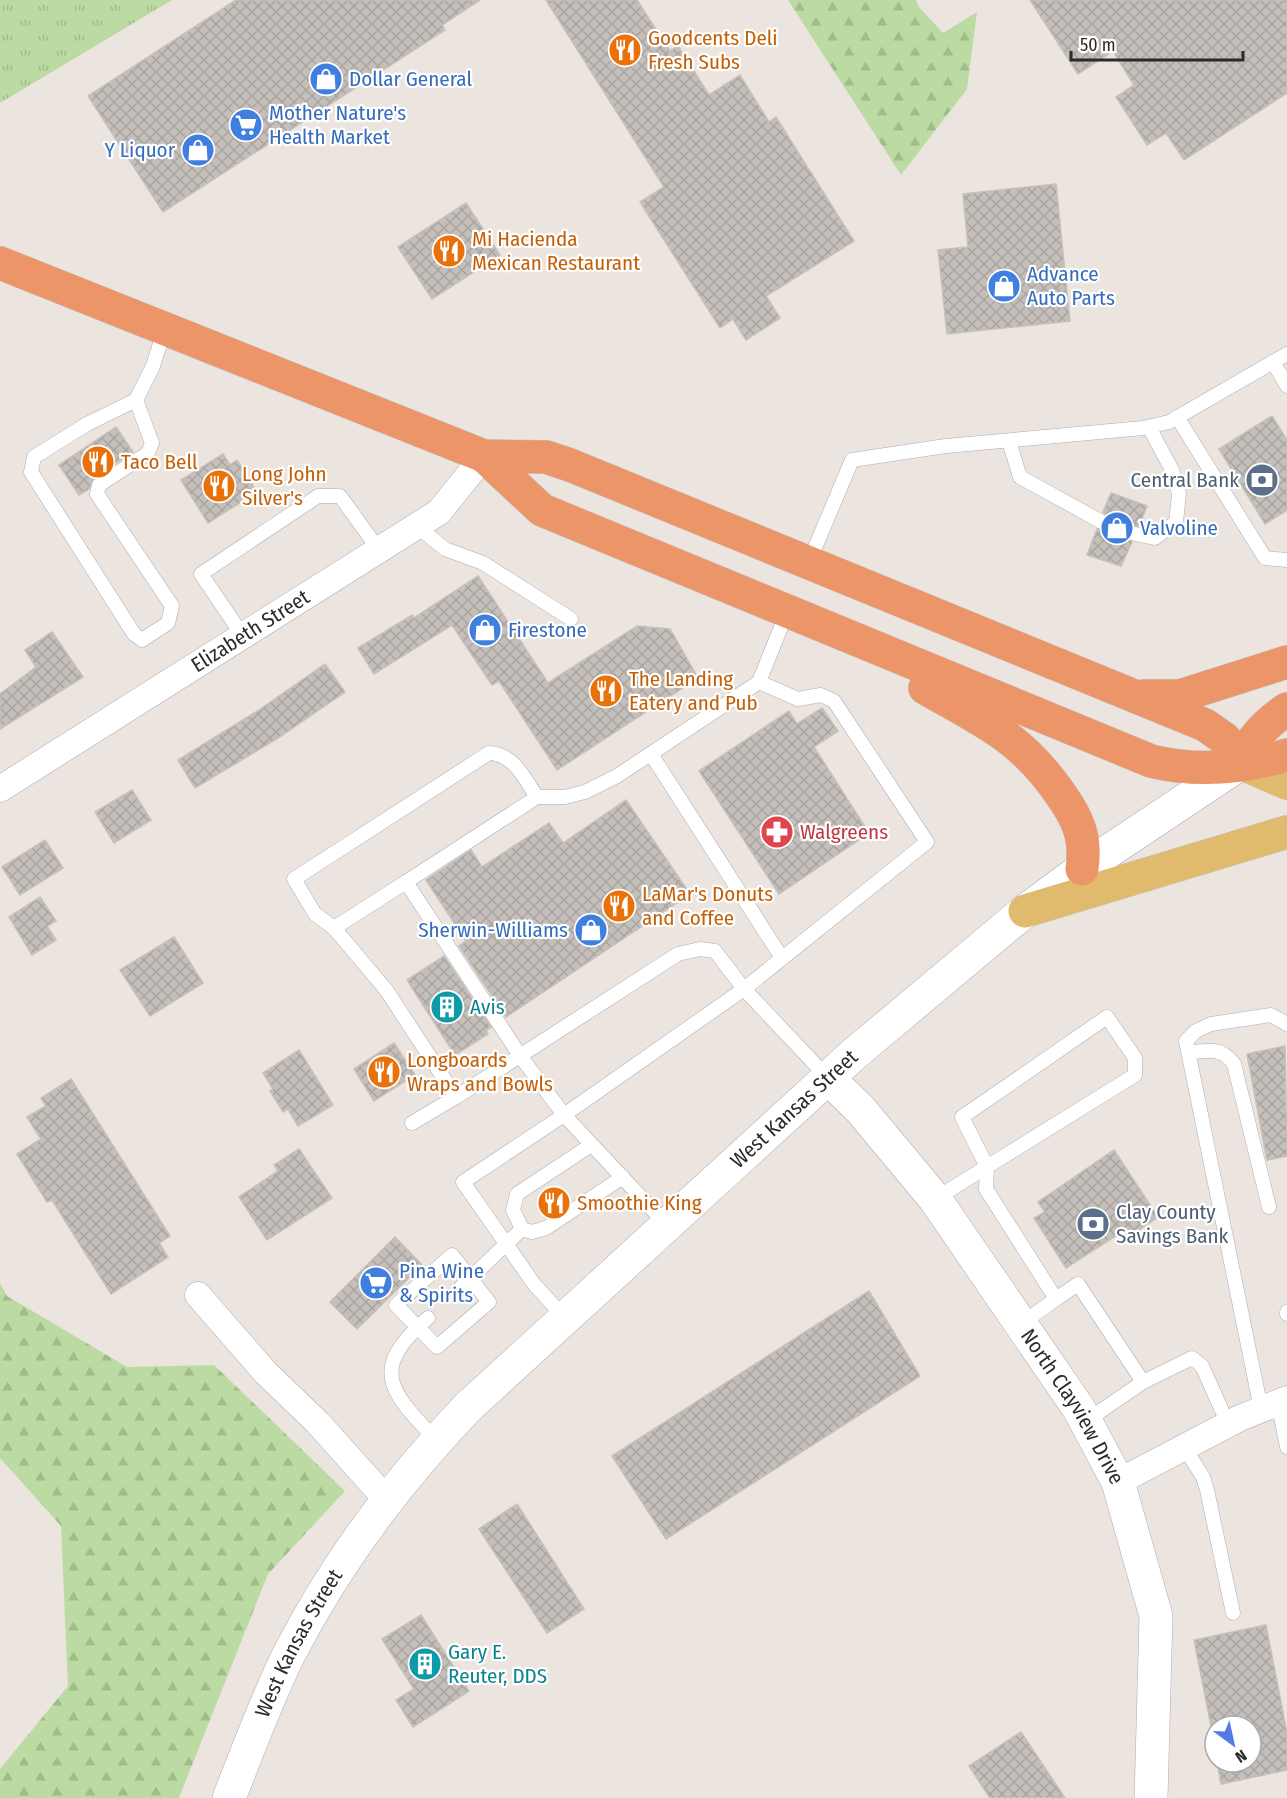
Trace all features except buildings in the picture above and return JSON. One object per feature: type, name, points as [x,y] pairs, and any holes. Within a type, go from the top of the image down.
[{"type":"highway","points":[[0,263],[484,456],[546,457],[570,465],[1206,724],[1225,739],[1241,763],[1189,768],[1150,761],[542,510],[484,456]]},
{"type":"highway","points":[[872,647],[923,687],[1003,732],[1035,760],[1079,822],[1084,846],[1082,869]]},
{"type":"highway","points":[[1130,694],[1147,697],[1180,696],[1287,662]]},
{"type":"highway","name":"West Kansas Street","points":[[1241,763],[1252,740],[1269,721],[1287,709]]},
{"type":"highway","name":"West Kansas Street","points":[[1241,763],[1287,755]]},
{"type":"main road","points":[[1241,763],[1287,783]]},
{"type":"main road","name":"West Kansas Street","points":[[229,1798],[289,1655],[332,1578],[387,1500],[436,1440],[468,1407],[854,1054],[1025,911],[1082,869],[1241,763]]},
{"type":"main road","points":[[1025,911],[1287,832]]},
{"type":"main road","name":"North Clayview Drive","points":[[828,1078],[860,1109],[935,1199],[1086,1421],[1118,1482],[1156,1616],[1151,1798]]},
{"type":"street","name":"Elizabeth Street","points":[[0,789],[439,512],[484,456]]},
{"type":"street","points":[[198,1295],[266,1373],[318,1423],[387,1500]]},
{"type":"street","points":[[1118,1482],[1228,1424],[1275,1403]]},
{"type":"lane","points":[[136,400],[152,443],[148,453],[99,485],[97,494],[172,606],[168,623],[142,640],[134,634],[31,472],[34,457],[87,424],[136,400],[153,366],[165,328]]},
{"type":"lane","points":[[809,562],[852,460],[1149,427],[1178,417],[1287,354]]},
{"type":"lane","points":[[1273,362],[1287,386]]},
{"type":"lane","points":[[1178,417],[1265,558],[1287,560]]},
{"type":"lane","points":[[1135,534],[1155,538],[1176,522],[1179,494],[1172,470],[1149,427]]},
{"type":"lane","points":[[1009,441],[1020,477],[1095,519]]},
{"type":"lane","points":[[243,636],[201,574],[318,496],[340,496],[379,550]]},
{"type":"lane","points":[[417,526],[445,549],[483,563],[571,619]]},
{"type":"lane","points":[[334,928],[537,797],[565,797],[585,792],[651,754],[759,682],[787,612]]},
{"type":"lane","points":[[565,1318],[534,1284],[504,1244],[463,1182],[564,1115],[744,989],[927,842],[834,700],[821,695],[798,699],[759,682]]},
{"type":"lane","points":[[456,1097],[387,991],[334,928],[315,914],[294,879],[489,753],[500,753],[512,761],[537,797]]},
{"type":"lane","points":[[651,754],[782,958]]},
{"type":"lane","points":[[406,882],[521,1057],[564,1115],[668,1226]]},
{"type":"lane","points":[[412,1123],[521,1057],[678,954],[699,949],[714,951],[744,989],[828,1078]]},
{"type":"lane","points":[[1287,1024],[1271,1015],[1211,1024],[1196,1031],[1188,1047],[1287,1447]]},
{"type":"lane","points":[[935,1199],[987,1167],[1135,1075],[1135,1059],[1107,1017],[962,1117],[987,1167],[986,1190],[1056,1299]]},
{"type":"lane","points":[[1188,1047],[1214,1049],[1228,1055],[1234,1064],[1269,1207]]},
{"type":"lane","points":[[591,1145],[517,1194],[513,1210],[522,1229],[532,1232],[546,1228],[623,1177]]},
{"type":"lane","points":[[466,1282],[522,1229]]},
{"type":"lane","points":[[452,1255],[466,1282],[489,1302],[437,1347],[423,1322],[396,1305],[452,1255]]},
{"type":"lane","points":[[1021,1324],[1078,1284],[1143,1382]]},
{"type":"lane","points":[[423,1322],[395,1356],[391,1375],[398,1398],[436,1440]]},
{"type":"lane","points":[[1086,1421],[1143,1382],[1191,1358],[1202,1366],[1228,1424]]},
{"type":"lane","points":[[1184,1448],[1203,1477],[1233,1613]]},
{"type":"green space","points":[[0,0],[172,0],[0,103]]},
{"type":"green space","points":[[788,0],[916,0],[919,7],[943,33],[977,12],[967,89],[901,175]]},
{"type":"green space","points":[[0,1283],[7,1296],[127,1367],[214,1365],[345,1491],[268,1574],[179,1798],[0,1798],[0,1769],[68,1686],[61,1526],[0,1458]]},
{"type":"place","name":"Goodcents Deli Fresh Subs","points":[[625,50]]},
{"type":"place","name":"Dollar General","points":[[326,79]]},
{"type":"place","name":"Mother Nature's Health Market","points":[[246,125]]},
{"type":"place","name":"Y Liquor","points":[[198,150]]},
{"type":"place","name":"Mi Hacienda Mexican Restaurant","points":[[449,251]]},
{"type":"place","name":"Advance Auto Parts","points":[[1004,286]]},
{"type":"place","name":"Taco Bell","points":[[98,462]]},
{"type":"place","name":"Central Bank","points":[[1262,480]]},
{"type":"place","name":"Long John Silver's","points":[[219,486]]},
{"type":"place","name":"Valvoline","points":[[1117,528]]},
{"type":"place","name":"Firestone","points":[[485,630]]},
{"type":"place","name":"The Landing Eatery and Pub","points":[[606,691]]},
{"type":"place","name":"Walgreens","points":[[777,832]]},
{"type":"place","name":"LaMar's Donuts and Coffee","points":[[619,906]]},
{"type":"place","name":"Sherwin-Williams","points":[[591,930]]},
{"type":"place","name":"Avis","points":[[447,1007]]},
{"type":"place","name":"Longboards Wraps and Bowls","points":[[384,1072]]},
{"type":"place","name":"Smoothie King","points":[[554,1203]]},
{"type":"place","name":"Clay County Savings Bank","points":[[1093,1224]]},
{"type":"place","name":"Pina Wine & Spirits","points":[[376,1283]]},
{"type":"place","name":"Gary E. Reuter, DDS","points":[[425,1664]]}]
